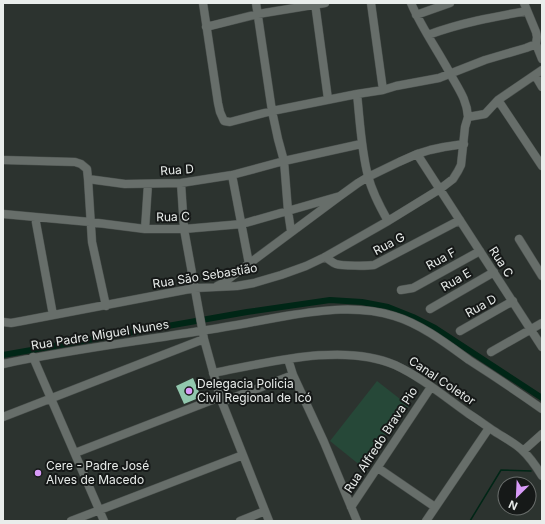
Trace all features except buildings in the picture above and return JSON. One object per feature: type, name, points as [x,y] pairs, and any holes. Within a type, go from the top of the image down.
[{"type":"street","points":[[203,3],[220,112],[224,121],[230,122],[272,111],[439,78],[494,56],[536,44]]},
{"type":"street","points":[[256,3],[272,111],[284,161],[291,232]]},
{"type":"street","points":[[206,27],[258,14],[325,3]]},
{"type":"street","points":[[371,3],[382,90]]},
{"type":"street","points":[[411,3],[416,15],[464,100],[468,117],[485,114],[498,100],[542,70]]},
{"type":"street","points":[[416,15],[450,3]]},
{"type":"street","points":[[315,4],[328,100]]},
{"type":"street","points":[[428,35],[446,28],[526,7],[539,31],[536,44],[542,59]]},
{"type":"street","points":[[535,75],[542,87]]},
{"type":"street","points":[[358,94],[361,144],[368,177],[378,203],[388,221]]},
{"type":"street","points":[[498,100],[541,162]]},
{"type":"street","name":"Rua São Sebastião","points":[[3,322],[22,322],[195,288],[237,286],[254,283],[297,270],[325,257],[388,221],[440,189],[452,179],[461,165],[465,127],[468,117]]},
{"type":"street","name":"Rua D","points":[[88,179],[125,184],[181,183],[232,175],[284,161],[361,144]]},
{"type":"street","points":[[214,287],[223,283],[368,177],[417,154],[444,147],[464,144]]},
{"type":"street","name":"Rua C","points":[[417,154],[542,347]]},
{"type":"street","points":[[3,160],[75,162],[81,164],[87,169],[92,242],[106,306]]},
{"type":"street","points":[[232,175],[249,264]]},
{"type":"street","points":[[181,183],[184,229],[202,328],[213,373],[221,400],[269,521]]},
{"type":"street","points":[[146,229],[148,184]]},
{"type":"street","name":"Rua C","points":[[3,214],[146,229],[184,229],[242,224],[340,196]]},
{"type":"street","points":[[35,217],[53,316]]},
{"type":"street","name":"Rua G","points":[[325,257],[338,265],[374,265],[460,220]]},
{"type":"street","points":[[519,239],[542,276]]},
{"type":"street","name":"Rua F","points":[[401,290],[413,288],[480,251]]},
{"type":"street","name":"Rua E","points":[[430,309],[494,272]]},
{"type":"street","name":"Rua D","points":[[460,331],[513,301]]},
{"type":"street","points":[[3,417],[51,398],[202,328],[333,310],[370,311],[395,316],[411,323],[514,389],[542,409]]},
{"type":"street","points":[[491,352],[542,323]]},
{"type":"street","name":"Rua Padre Miguel Nunes","points":[[3,364],[33,357],[202,328]]},
{"type":"street","name":"Canal Coletor","points":[[213,373],[288,359],[341,354],[376,359],[409,372],[489,428],[515,444],[534,464],[542,476]]},
{"type":"street","points":[[33,357],[104,521]]},
{"type":"street","points":[[288,359],[357,521]]},
{"type":"street","points":[[75,453],[294,375]]},
{"type":"street","name":"Rua Alfredo Brava Pio","points":[[351,507],[431,387]]},
{"type":"street","points":[[426,521],[489,428]]},
{"type":"street","points":[[522,450],[542,434]]},
{"type":"street","points":[[70,521],[243,455]]},
{"type":"street","points":[[378,468],[435,507]]},
{"type":"street","points":[[240,521],[265,511]]},
{"type":"green space","points":[[377,381],[409,406],[361,466],[330,441]]},
{"type":"waterway","points":[[3,355],[247,312],[330,300],[362,302],[388,307],[435,328],[542,398]]},
{"type":"waterway","points":[[470,521],[501,470],[531,471]]},
{"type":"place","name":"Delegacia Policia Civil Regional de Icó","points":[[189,391]]},
{"type":"place","name":"Cere - Padre José Alves de Macedo","points":[[38,473]]}]
